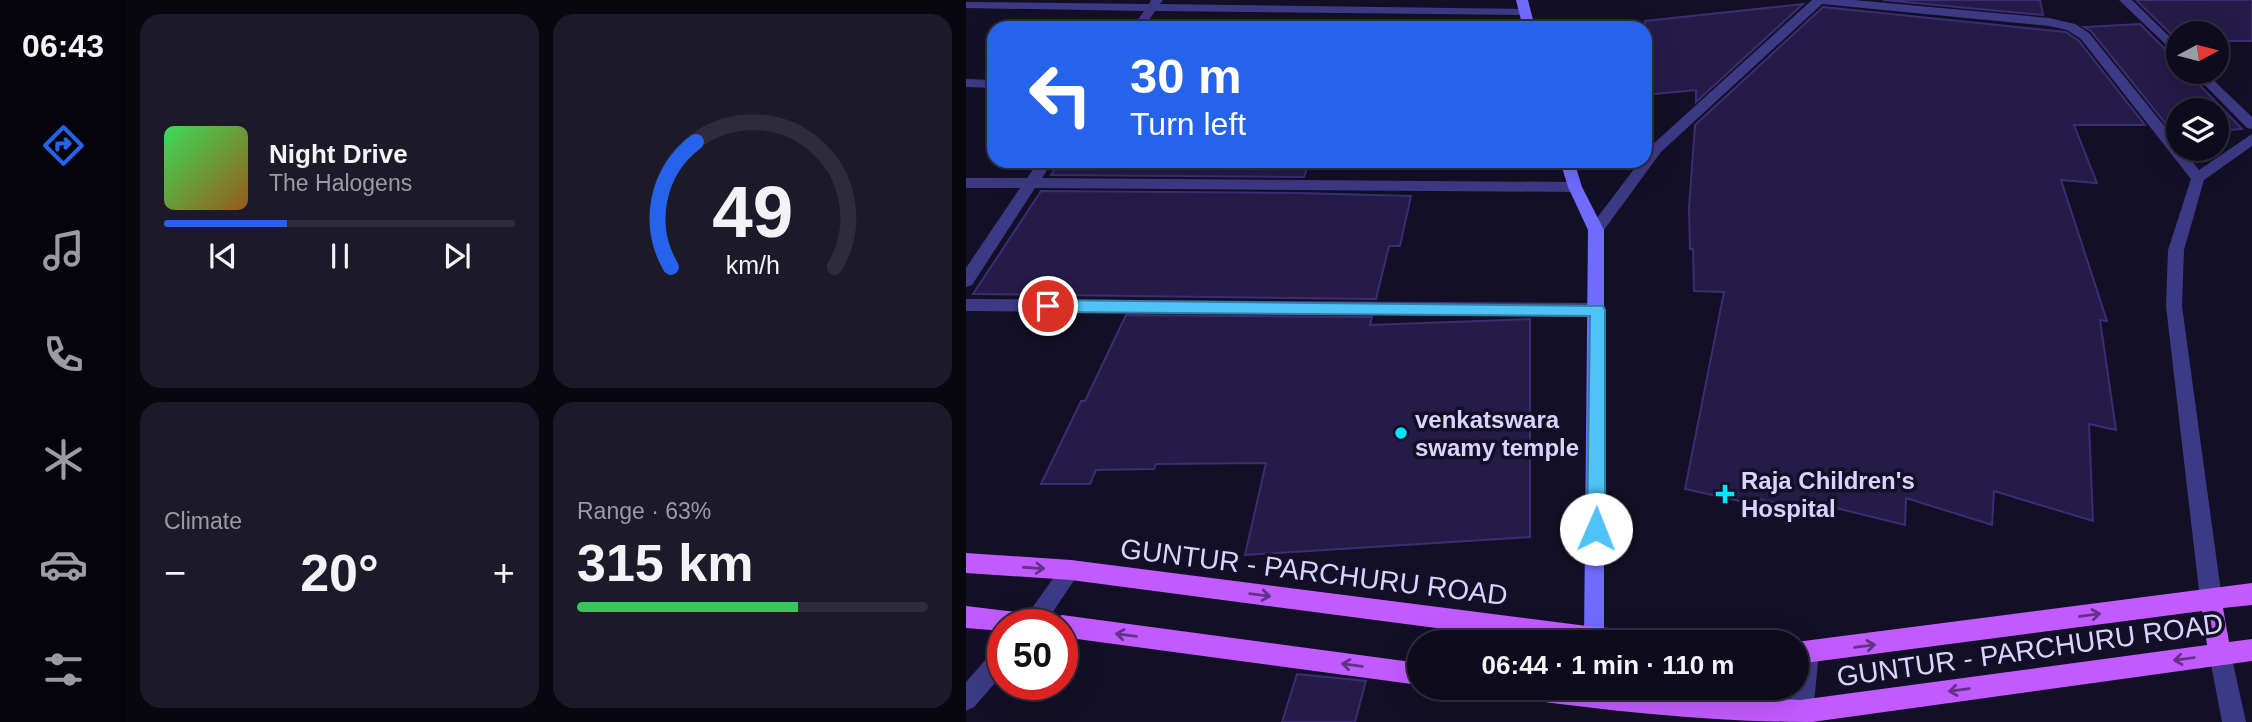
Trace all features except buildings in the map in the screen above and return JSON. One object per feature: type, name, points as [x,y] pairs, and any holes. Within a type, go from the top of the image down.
[{"type":"main road","points":[[1569,168],[1575,187],[1596,230],[1598,310],[1595,630]]},
{"type":"main road","name":"GUNTUR - PARCHURU ROAD","points":[[966,563],[1071,570],[1533,630]]},
{"type":"main road","name":"GUNTUR - PARCHURU ROAD","points":[[1809,652],[2252,594]]},
{"type":"main road","points":[[2211,599],[2220,654]]},
{"type":"main road","points":[[966,617],[987,619]]},
{"type":"main road","points":[[1078,628],[1407,672]]},
{"type":"main road","name":"GUNTUR - PARCHURU ROAD","points":[[1628,700],[1800,717],[2252,650]]},
{"type":"street","points":[[1652,154],[1818,0],[2049,22],[2071,27],[2085,36],[2198,178]]},
{"type":"street","points":[[2124,0],[2166,40]]},
{"type":"street","points":[[1143,21],[1155,3]]},
{"type":"street","points":[[966,5],[1155,3],[1523,6]]},
{"type":"street","points":[[966,83],[987,84]]},
{"type":"street","points":[[2210,84],[2252,125]]},
{"type":"street","points":[[2211,599],[2174,306],[2176,250],[2198,178],[2252,139]]},
{"type":"street","points":[[966,281],[1041,168]]},
{"type":"street","points":[[1596,230],[1642,168]]},
{"type":"street","points":[[966,183],[1575,187]]},
{"type":"street","points":[[966,305],[1598,310]]},
{"type":"street","points":[[1048,609],[1071,570]]},
{"type":"street","points":[[2220,654],[2234,722]]},
{"type":"street","points":[[966,699],[987,675]]},
{"type":"place","name":"venkatswara swamy temple","points":[[1401,433]]},
{"type":"place","name":"Raja Children's Hospital","points":[[1725,494]]},
{"type":"route","points":[[1048,306],[1598,310],[1596,529]]}]
